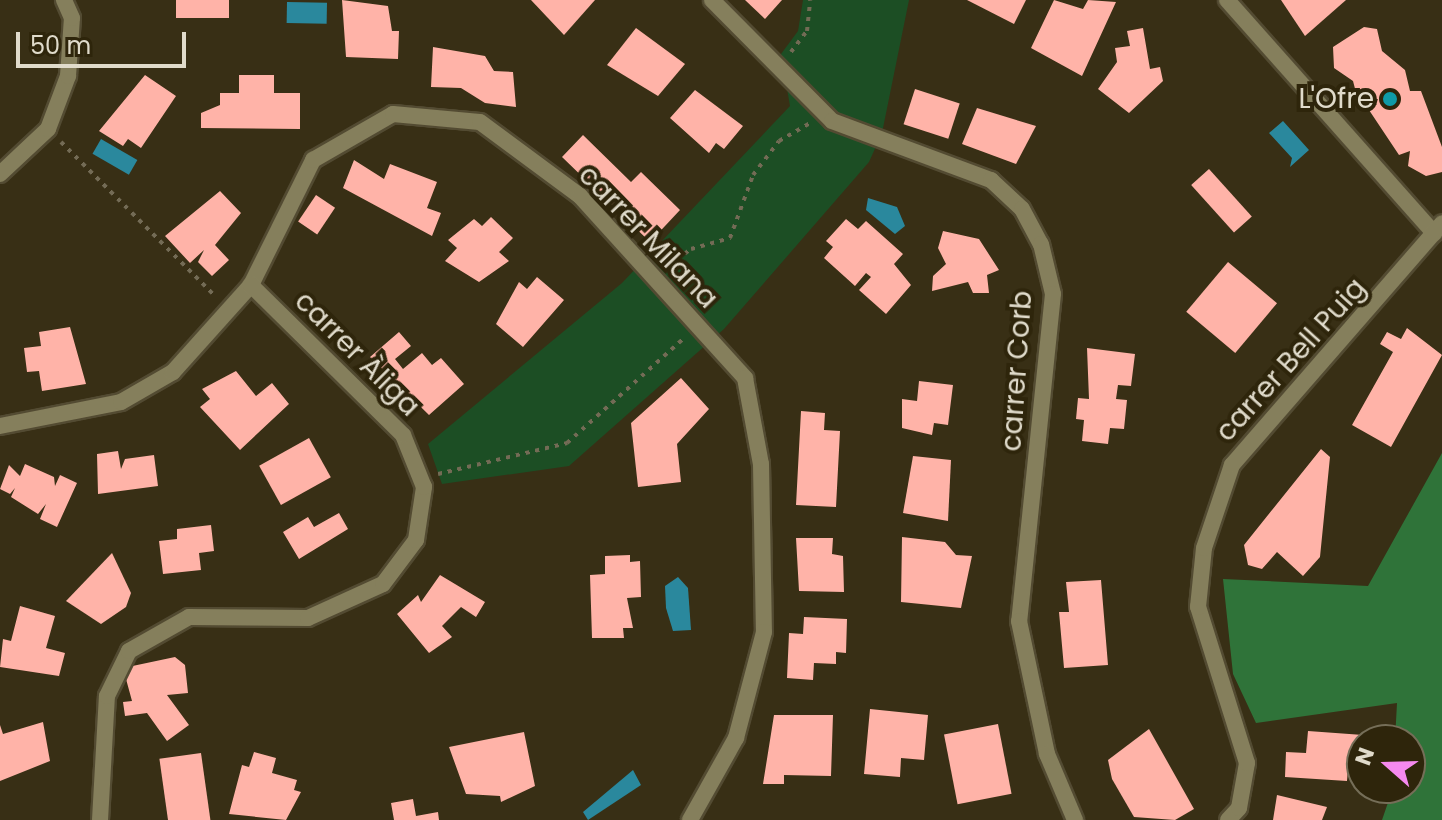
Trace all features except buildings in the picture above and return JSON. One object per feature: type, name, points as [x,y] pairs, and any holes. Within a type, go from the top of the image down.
[{"type":"street","points":[[0,174],[48,129],[68,76],[72,18],[64,0]]},
{"type":"street","name":"carrer Corb","points":[[712,0],[832,121],[991,180],[1022,209],[1041,244],[1053,294],[1019,621],[1047,754],[1075,820]]},
{"type":"street","points":[[1227,0],[1438,228]]},
{"type":"street","name":"carrer Milana","points":[[0,426],[121,402],[173,372],[251,285],[313,160],[393,114],[480,122],[580,196],[745,378],[761,464],[764,632],[736,738],[690,820]]},
{"type":"street","name":"carrer Bell Puig","points":[[1228,820],[1239,808],[1247,763],[1198,607],[1204,548],[1232,465],[1336,354],[1438,228]]},
{"type":"street","name":"carrer Àliga","points":[[100,820],[107,696],[129,651],[189,617],[308,618],[383,584],[416,540],[424,487],[403,435],[251,285]]},
{"type":"path","points":[[780,66],[807,31],[810,0]]},
{"type":"path","points":[[654,277],[691,249],[730,238],[753,175],[779,141],[807,123],[832,121]]},
{"type":"path","points":[[48,129],[230,312]]},
{"type":"path","points":[[438,474],[567,443],[698,326]]},
{"type":"green space","points":[[803,0],[909,0],[882,133],[869,162],[724,329],[569,466],[442,484],[428,444],[622,283],[790,106],[781,54],[798,31]]},
{"type":"green space","points":[[1442,453],[1442,820],[1382,820],[1388,804],[1426,804],[1426,724],[1396,724],[1397,703],[1256,723],[1233,674],[1223,579],[1368,586]]},
{"type":"water","points":[[287,2],[327,3],[327,24],[287,23]]},
{"type":"water","points":[[1283,121],[1309,150],[1290,167],[1292,158],[1269,133]]},
{"type":"water","points":[[101,139],[137,160],[129,175],[92,154]]},
{"type":"water","points":[[868,198],[897,207],[905,226],[895,234],[866,210]]},
{"type":"water","points":[[678,577],[688,588],[691,630],[673,631],[666,608],[665,586]]},
{"type":"water","points":[[633,770],[641,785],[588,820],[583,812]]},
{"type":"place","name":"L'Ofre","points":[[1390,99]]}]
